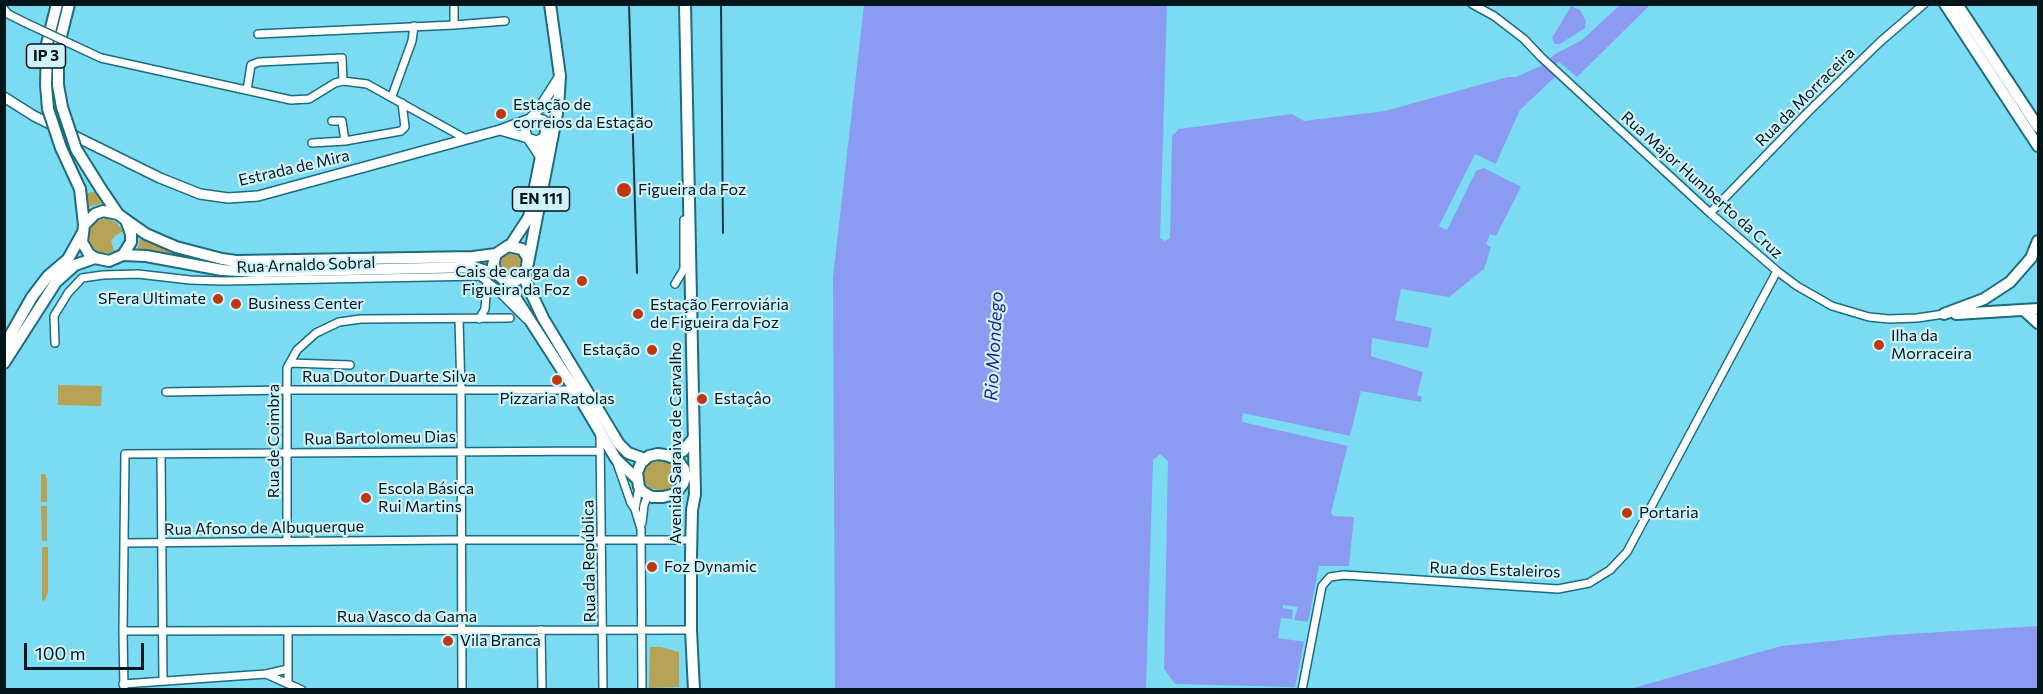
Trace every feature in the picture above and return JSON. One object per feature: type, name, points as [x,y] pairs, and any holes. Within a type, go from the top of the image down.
[{"type":"main road","name":"IP 3","points":[[57,4],[47,44],[48,109],[61,148],[80,189],[83,229]]},
{"type":"main road","name":"IP 3","points":[[69,4],[58,48],[58,85],[62,107],[76,149],[100,189],[122,217]]},
{"type":"main road","name":"EN 111","points":[[510,246],[529,217],[540,156],[558,108],[560,76],[550,4]]},
{"type":"main road","points":[[685,4],[689,161]]},
{"type":"main road","points":[[689,161],[692,4]]},
{"type":"main road","points":[[1945,4],[1975,39]]},
{"type":"main road","points":[[1957,4],[1975,39],[2034,130],[2038,146]]},
{"type":"main road","points":[[2034,130],[2038,156]]},
{"type":"main road","name":"EN 111","points":[[527,268],[548,132]]},
{"type":"main road","name":"Avenida Saraiva de Carvalho","points":[[689,161],[695,494],[692,510],[691,630],[694,690]]},
{"type":"main road","points":[[4,345],[32,297],[48,276],[68,259],[83,229],[95,214],[111,212],[146,234],[176,247],[236,261],[474,257],[496,254],[510,246],[522,249],[528,258],[526,282],[529,291],[619,444],[628,453],[645,459]]},
{"type":"main road","points":[[4,363],[56,282],[75,265],[116,259],[128,249],[131,234],[122,217]]},
{"type":"main road","points":[[83,229],[85,248],[98,260]]},
{"type":"main road","points":[[1944,314],[1984,299],[2010,282],[2031,258],[2038,241]]},
{"type":"main road","points":[[496,254],[493,265],[501,278],[575,390],[616,459],[648,495],[663,497],[675,494],[680,489],[693,439]]},
{"type":"main road","points":[[123,255],[146,256],[222,270],[257,272],[474,267],[501,278],[517,280],[527,268]]},
{"type":"main road","points":[[1944,314],[2038,309]]},
{"type":"main road","points":[[2024,310],[2038,323]]},
{"type":"main road","points":[[671,456],[682,451],[693,439]]},
{"type":"main road","points":[[638,483],[639,468],[645,459],[658,454],[671,456],[681,463],[692,495],[692,510]]},
{"type":"main road","points":[[675,494],[690,502],[692,510]]},
{"type":"street","points":[[454,4],[454,25]]},
{"type":"street","name":"Rua Major Humberto da Cruz","points":[[1472,4],[1502,22],[1524,39],[1710,213],[1776,271],[1815,298],[1832,306],[1869,317],[1889,320],[1944,314]]},
{"type":"street","name":"Rua da Morraceira","points":[[1710,213],[1808,112],[1880,42],[1924,4]]},
{"type":"street","points":[[4,9],[8,14],[26,23],[101,57],[291,100],[309,99],[335,83],[344,81],[367,84],[466,139]]},
{"type":"street","points":[[258,34],[505,21]]},
{"type":"street","points":[[392,96],[412,41],[414,26]]},
{"type":"street","points":[[247,90],[251,65],[259,62],[342,58],[344,81]]},
{"type":"street","points":[[540,156],[525,132],[530,119],[560,76]]},
{"type":"street","name":"Estrada de Mira","points":[[4,97],[34,116],[160,178],[200,194],[228,198],[258,195],[500,130],[530,119]]},
{"type":"street","points":[[312,143],[345,141],[404,129],[402,103]]},
{"type":"street","points":[[500,130],[536,141],[548,132],[540,119],[530,119]]},
{"type":"street","points":[[332,121],[342,121],[345,141]]},
{"type":"street","points":[[675,284],[684,269],[684,178],[689,161]]},
{"type":"street","points":[[98,260],[103,274]]},
{"type":"street","name":"Rua dos Estaleiros","points":[[1302,690],[1322,586],[1330,577],[1344,575],[1558,589],[1589,583],[1610,570],[1627,552],[1776,271]]},
{"type":"street","name":"Rua Arnaldo Sobral","points":[[55,343],[54,316],[68,293],[82,278],[103,274],[138,274],[224,281],[480,276],[487,280]]},
{"type":"street","points":[[487,280],[533,324]]},
{"type":"street","points":[[478,319],[485,309],[487,280]]},
{"type":"street","name":"Rua de Coimbra","points":[[287,541],[287,368],[297,350],[316,333],[339,321],[510,318]]},
{"type":"street","points":[[459,320],[462,690]]},
{"type":"street","points":[[290,363],[350,365]]},
{"type":"street","name":"Rua Doutor Duarte Silva","points":[[166,392],[575,390]]},
{"type":"street","name":"Rua da República","points":[[600,433],[603,690]]},
{"type":"street","name":"Rua Bartolomeu Dias","points":[[125,543],[125,454],[600,451]]},
{"type":"street","points":[[161,454],[163,680]]},
{"type":"street","points":[[616,459],[641,529]]},
{"type":"street","points":[[635,509],[638,483]]},
{"type":"street","points":[[642,690],[641,529],[644,505],[648,495]]},
{"type":"street","name":"Rua Afonso de Albuquerque","points":[[125,543],[692,540]]},
{"type":"street","points":[[125,543],[124,687],[163,680],[266,674],[288,669]]},
{"type":"street","points":[[541,630],[542,690]]},
{"type":"street","name":"Rua Vasco da Gama","points":[[123,632],[691,630]]},
{"type":"street","points":[[288,631],[288,684]]},
{"type":"street","points":[[266,674],[302,690]]},
{"type":"shaded area","points":[[94,192],[103,203],[88,207],[86,193]]},
{"type":"shaded area","points":[[105,218],[116,222],[123,231],[111,241],[114,251],[104,254],[93,249],[88,233],[94,223]]},
{"type":"shaded area","points":[[140,239],[169,251],[228,266],[137,252]]},
{"type":"shaded area","points":[[511,252],[519,255],[522,263],[519,271],[511,274],[503,271],[500,263],[503,255]]},
{"type":"shaded area","points":[[58,385],[102,386],[101,406],[58,405]]},
{"type":"shaded area","points":[[659,461],[671,463],[677,471],[677,482],[667,490],[650,488],[643,481],[645,467]]},
{"type":"shaded area","points":[[41,474],[45,474],[47,479],[47,502],[41,502]]},
{"type":"shaded area","points":[[41,506],[47,506],[47,541],[42,541]]},
{"type":"shaded area","points":[[42,547],[48,547],[48,592],[45,600],[42,601]]},
{"type":"shaded area","points":[[650,647],[661,647],[679,652],[679,687],[649,688]]},
{"type":"water","name":"Rio Mondego","points":[[864,5],[1167,5],[1160,238],[1165,241],[1170,238],[1172,136],[1179,129],[1292,114],[1304,121],[1385,111],[1508,77],[1516,77],[1545,64],[1555,54],[1582,40],[1620,5],[1650,5],[1577,77],[1559,62],[1550,68],[1557,75],[1520,110],[1492,172],[1521,187],[1496,236],[1490,234],[1486,244],[1491,247],[1484,269],[1449,297],[1401,289],[1395,320],[1432,328],[1428,348],[1372,338],[1371,356],[1423,372],[1417,395],[1422,397],[1421,402],[1361,391],[1331,513],[1334,516],[1354,517],[1349,566],[1319,566],[1295,687],[1175,684],[1164,669],[1168,461],[1160,454],[1153,460],[1146,689],[835,690],[833,277]]},
{"type":"water","points":[[1571,6],[1580,10],[1586,21],[1585,28],[1560,44],[1555,44],[1552,38]]},
{"type":"water","points":[[2038,626],[2038,689],[1630,689],[1781,646],[1891,635]]},
{"type":"pier","points":[[1475,154],[1496,164],[1492,172],[1484,168],[1476,171],[1447,230],[1439,226]]},
{"type":"pier","points":[[1243,413],[1351,436],[1348,446],[1242,422]]},
{"type":"pier","points":[[1283,605],[1298,607],[1294,620],[1309,622],[1306,642],[1278,638],[1281,618],[1292,619],[1293,610],[1283,608]]},
{"type":"railway","points":[[629,4],[637,273]]},
{"type":"railway","points":[[721,4],[723,233]]},
{"type":"place","name":"Estação de correios da Estação","points":[[501,114]]},
{"type":"place","name":"Figueira da Foz","points":[[624,190]]},
{"type":"place","name":"Cais de carga da Figueira da Foz","points":[[582,281]]},
{"type":"place","name":"SFera Ultimate","points":[[218,299]]},
{"type":"place","name":"Business Center","points":[[236,304]]},
{"type":"place","name":"Estação Ferroviária de Figueira da Foz","points":[[638,314]]},
{"type":"place","name":"Ilha da Morraceira","points":[[1879,345]]},
{"type":"place","name":"Estação","points":[[652,350]]},
{"type":"place","name":"Pizzaria Ratolas","points":[[557,380]]},
{"type":"place","name":"Estaçâo","points":[[702,399]]},
{"type":"place","name":"Escola Básica Rui Martins","points":[[366,498]]},
{"type":"place","name":"Portaria","points":[[1627,513]]},
{"type":"place","name":"Foz Dynamic","points":[[652,567]]},
{"type":"place","name":"Vila Branca","points":[[448,641]]}]
